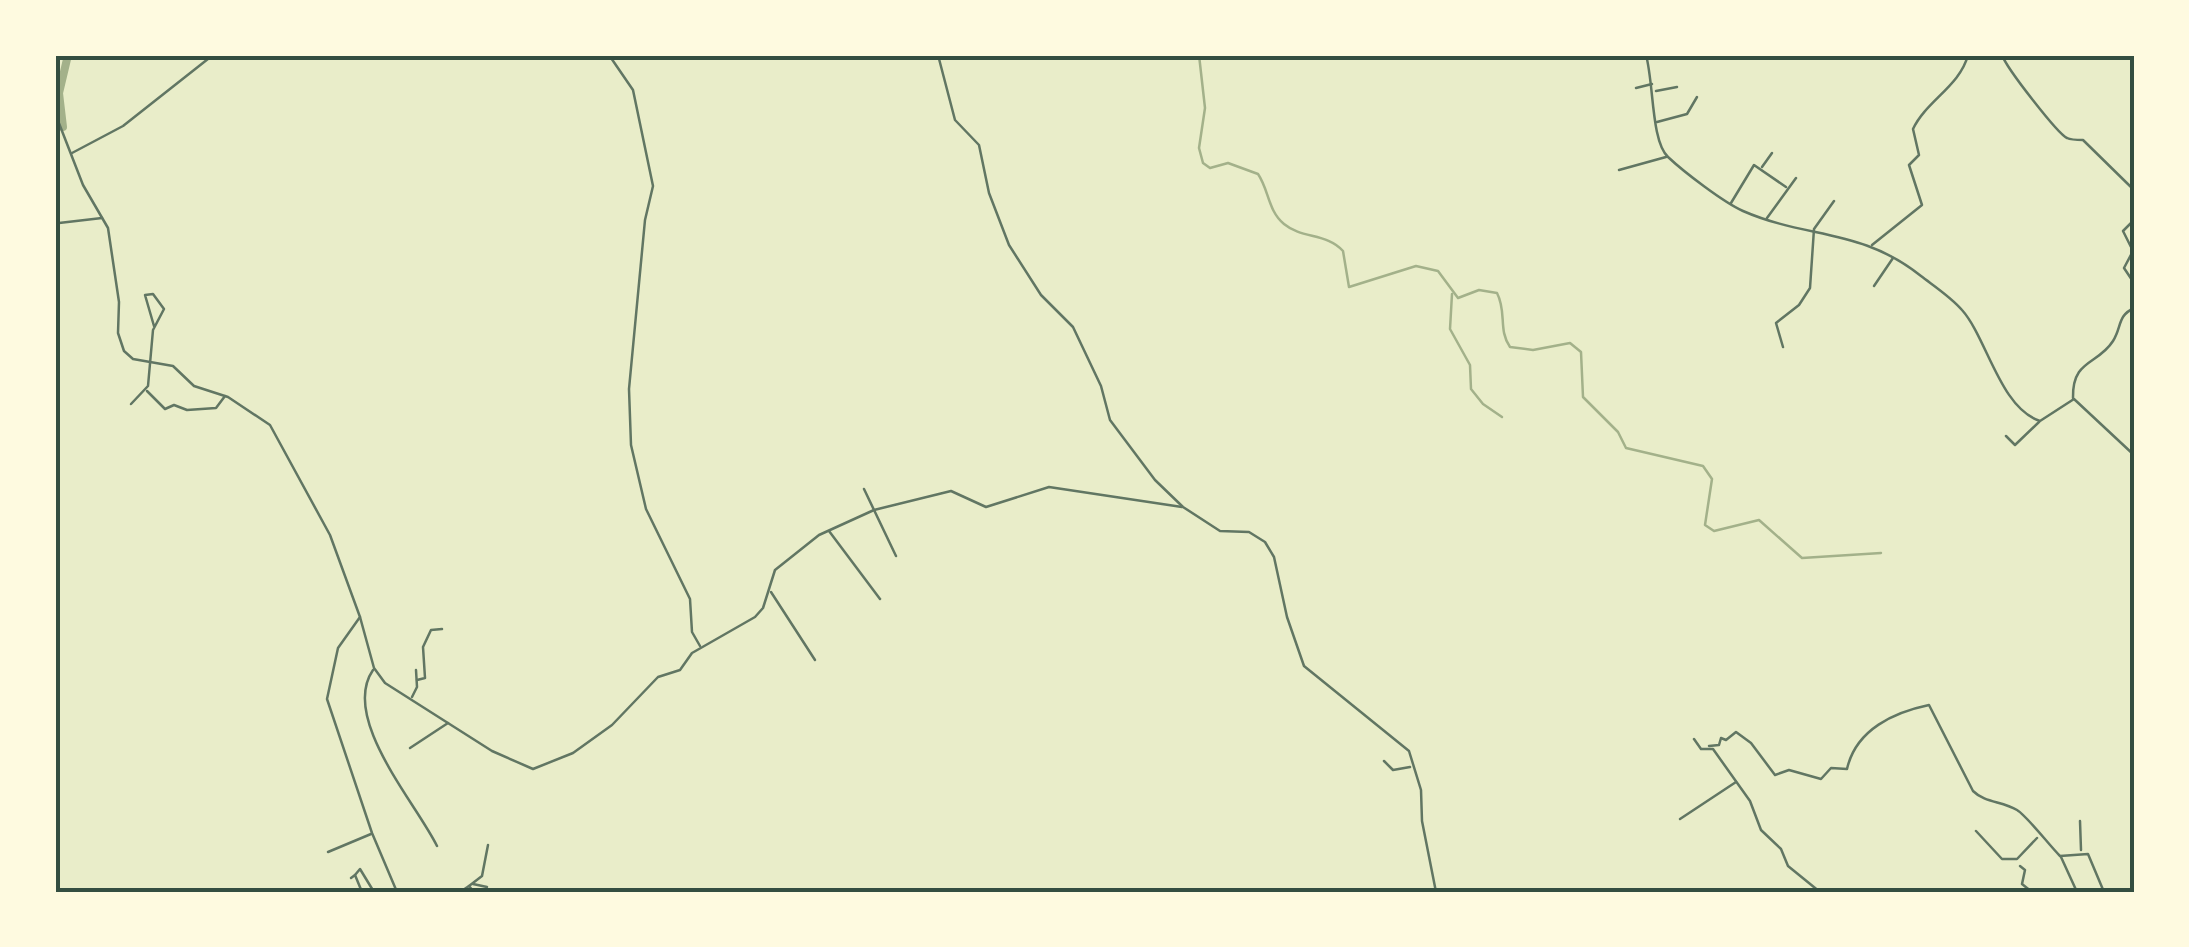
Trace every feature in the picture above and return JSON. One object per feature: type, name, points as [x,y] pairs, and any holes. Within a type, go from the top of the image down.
[{"type":"street","points":[[72,153],[123,126],[213,55]]},
{"type":"street","points":[[608,55],[633,89],[654,186],[645,220],[629,389],[630,446],[646,509],[690,599],[692,632],[701,648]]},
{"type":"street","points":[[938,55],[954,120],[979,145],[989,193],[1010,245],[1041,295],[1073,327],[1101,386],[1110,420],[1155,480],[1184,507],[1220,531],[1249,532],[1265,542],[1274,557],[1287,617],[1304,666],[1406,748],[1422,790],[1423,827],[1436,892]]},
{"type":"street","points":[[1646,55],[1655,92],[1656,142],[1668,156],[1730,204],[1814,232],[1849,236],[1893,256],[1963,310],[2014,400],[2040,421]]},
{"type":"street","points":[[1872,245],[1922,205],[1910,166],[1919,155],[1912,128],[1920,112],[1963,70],[1968,55]]},
{"type":"street","points":[[2002,55],[2007,70],[2042,107],[2059,133],[2070,141],[2083,140],[2134,190]]},
{"type":"street","points":[[1636,88],[1653,84]]},
{"type":"street","points":[[1655,92],[1678,87]]},
{"type":"street","points":[[1656,122],[1687,114],[1697,97]]},
{"type":"street","points":[[55,113],[84,185],[104,218],[112,246],[121,344],[131,358],[173,366],[194,386],[225,396],[264,420],[280,438],[348,576],[374,668],[387,685],[492,751],[535,768],[573,753],[612,725],[658,678],[680,670],[701,648],[755,616],[770,592],[774,570],[828,530],[874,510],[951,491],[986,507],[1049,487],[1184,507]]},
{"type":"street","points":[[1761,168],[1772,153]]},
{"type":"street","points":[[1620,170],[1668,156]]},
{"type":"street","points":[[1730,204],[1754,166],[1786,187]]},
{"type":"street","points":[[1766,219],[1796,178]]},
{"type":"street","points":[[1783,346],[1776,323],[1800,305],[1810,288],[1814,232],[1834,201]]},
{"type":"street","points":[[55,230],[59,223],[104,218]]},
{"type":"street","points":[[2134,220],[2123,231],[2134,252],[2124,268],[2134,283]]},
{"type":"street","points":[[1874,286],[1893,256]]},
{"type":"street","points":[[130,404],[146,390],[154,326],[164,304],[156,304],[153,294],[145,295],[154,326]]},
{"type":"street","points":[[2006,436],[2015,445],[2040,421],[2074,399],[2081,367],[2111,345],[2123,314],[2134,308]]},
{"type":"street","points":[[146,390],[165,410],[174,405],[188,410],[216,408],[225,396]]},
{"type":"street","points":[[2074,399],[2134,455]]},
{"type":"street","points":[[864,489],[896,556]]},
{"type":"street","points":[[828,530],[880,599]]},
{"type":"street","points":[[770,592],[815,660]]},
{"type":"street","points":[[360,616],[338,648],[326,695],[372,833],[398,892]]},
{"type":"street","points":[[417,680],[426,676],[425,639],[430,630],[442,629]]},
{"type":"street","points":[[374,668],[366,684],[372,738],[437,846]]},
{"type":"street","points":[[411,698],[416,670]]},
{"type":"street","points":[[1694,739],[1702,749],[1718,745],[1721,738],[1726,740],[1735,732],[1752,743],[1775,776],[1790,770],[1820,780],[1831,768],[1847,769],[1854,746],[1891,715],[1912,705],[1929,706],[1973,792],[2020,811],[2038,837],[2060,856],[2077,892]]},
{"type":"street","points":[[410,748],[449,722]]},
{"type":"street","points":[[1709,746],[1738,782],[1763,834],[1781,849],[1788,866],[1820,892]]},
{"type":"street","points":[[1384,761],[1394,770],[1412,767]]},
{"type":"street","points":[[1680,819],[1738,782]]},
{"type":"street","points":[[2080,821],[2081,852]]},
{"type":"street","points":[[1976,831],[2002,859],[2017,859],[2038,837]]},
{"type":"street","points":[[328,852],[372,833]]},
{"type":"street","points":[[460,892],[482,876],[488,846]]},
{"type":"street","points":[[2060,856],[2081,852],[2094,861],[2104,892]]},
{"type":"street","points":[[2020,866],[2025,870],[2023,885],[2032,892]]},
{"type":"street","points":[[362,892],[353,877],[360,869],[374,892]]},
{"type":"street","points":[[470,885],[486,887]]},
{"type":"street","points":[[470,885],[474,892]]},
{"type":"waterway","points":[[63,127],[59,93],[68,55]]},
{"type":"waterway","points":[[1199,55],[1205,108],[1199,148],[1203,163],[1210,168],[1228,163],[1258,174],[1284,224],[1330,241],[1343,251],[1349,287],[1416,266],[1438,271],[1458,298],[1479,290],[1497,293],[1510,347],[1533,350],[1570,343],[1581,352],[1583,397],[1618,432],[1626,448],[1703,466],[1712,479],[1705,525],[1714,531],[1759,520],[1802,558],[1881,553]]},
{"type":"waterway","points":[[1452,294],[1450,329],[1470,365],[1471,389],[1483,404],[1502,417]]}]
